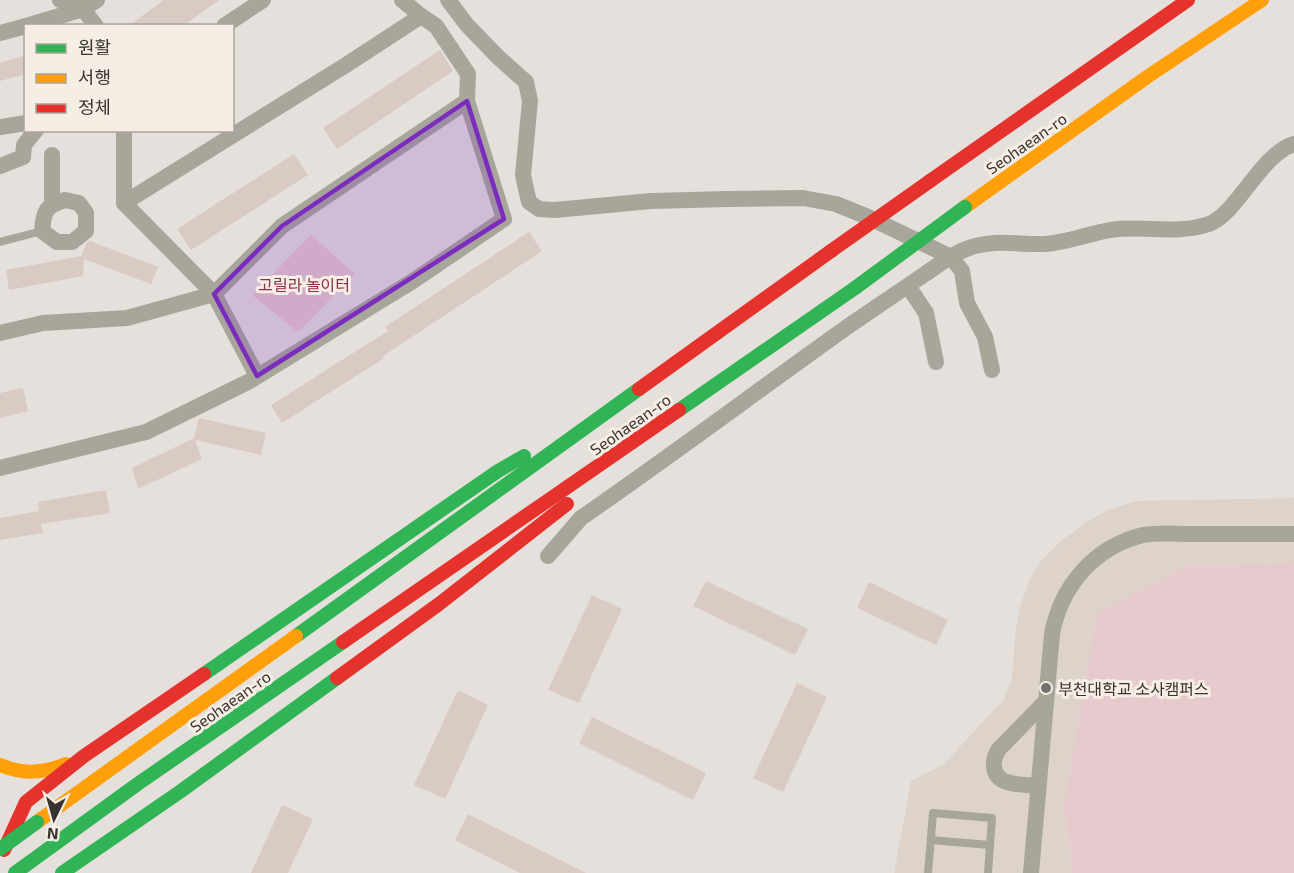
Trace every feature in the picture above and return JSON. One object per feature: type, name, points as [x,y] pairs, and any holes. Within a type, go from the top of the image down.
[{"type":"main road","name":"Seohaean-ro","points":[[0,849],[831,251],[1188,0]]},
{"type":"main road","name":"Seohaean-ro","points":[[15,873],[46,849],[855,288],[1147,77],[1262,0]]},
{"type":"main road","points":[[0,860],[26,802],[84,756],[498,471],[644,386]]},
{"type":"main road","points":[[62,873],[181,791],[439,604],[577,497],[668,418]]},
{"type":"main road","points":[[0,765],[11,771],[19,772],[48,771],[84,756]]},
{"type":"main road","points":[[71,873],[79,861]]},
{"type":"street","points":[[60,0],[90,5]]},
{"type":"street","points":[[227,24],[263,0]]},
{"type":"street","points":[[0,468],[146,432],[257,376],[413,280],[504,219],[467,101],[468,74],[436,26],[402,0]]},
{"type":"street","points":[[448,0],[466,25],[526,82],[530,101],[523,176],[529,201],[539,209],[555,210],[673,200],[802,198],[836,204],[951,257],[962,271],[967,303],[985,337],[992,370]]},
{"type":"street","points":[[90,5],[95,24]]},
{"type":"street","points":[[32,24],[90,5]]},
{"type":"street","points":[[124,203],[421,16]]},
{"type":"street","points":[[0,33],[24,27]]},
{"type":"street","points":[[0,333],[43,323],[127,318],[214,294],[282,226],[467,101]]},
{"type":"street","points":[[0,127],[24,123]]},
{"type":"street","points":[[0,166],[22,157],[24,145],[34,132]]},
{"type":"street","points":[[124,132],[124,203],[214,294],[257,376]]},
{"type":"street","points":[[548,556],[582,518],[784,372],[951,257],[968,248],[985,243],[1045,244],[1110,230],[1134,228],[1168,231],[1213,223],[1229,208],[1253,178],[1287,147],[1294,144]]},
{"type":"street","points":[[52,155],[52,204]]},
{"type":"street","points":[[65,200],[79,203],[86,213],[86,231],[72,242],[57,242],[42,231],[44,214],[52,204],[65,200]]},
{"type":"street","points":[[908,286],[926,313],[936,362]]},
{"type":"street","points":[[1031,873],[1052,634],[1059,605],[1074,579],[1104,552],[1144,535],[1294,534]]},
{"type":"street","points":[[1038,786],[1004,781],[994,771],[993,762],[994,755],[999,749],[1045,702]]},
{"type":"lane","points":[[0,242],[42,231]]},
{"type":"lane","points":[[928,873],[933,813],[992,818],[988,873]]},
{"type":"lane","points":[[931,840],[990,845]]},
{"type":"highlighted area","points":[[467,101],[504,219],[257,376],[214,294],[282,226]]},
{"type":"shaded area","name":"부천대학교 소사캠퍼스","points":[[1294,498],[1294,563],[1188,565],[1064,807],[1073,873],[894,873],[911,781],[943,765],[1004,699],[1012,677],[1016,627],[1021,604],[1030,579],[1041,561],[1060,542],[1085,523],[1108,510],[1136,501]]},
{"type":"green space","name":"고릴라 놀이터","points":[[311,235],[355,274],[298,332],[252,295]]},
{"type":"green space","points":[[1294,563],[1294,873],[1073,873],[1064,807],[1097,614],[1188,565]]},
{"type":"building","points":[[164,0],[219,0],[186,24],[131,24]]},
{"type":"building","points":[[440,50],[453,71],[337,149],[323,128]]},
{"type":"building","points":[[24,56],[24,75],[0,81],[0,63]]},
{"type":"building","points":[[294,154],[308,175],[191,250],[177,229]]},
{"type":"building","points":[[529,232],[542,251],[383,356],[384,358],[282,423],[271,405],[388,331],[385,327]]},
{"type":"building","points":[[90,241],[158,267],[151,284],[84,259],[83,276],[9,290],[6,270],[81,256],[86,244]]},
{"type":"building","points":[[23,388],[28,411],[0,418],[0,393]]},
{"type":"building","points":[[199,418],[266,433],[261,455],[195,440],[202,459],[138,489],[132,468],[194,438]]},
{"type":"building","points":[[106,490],[110,513],[41,524],[43,533],[0,540],[0,518],[39,511],[38,502]]},
{"type":"building","points":[[706,581],[808,629],[795,655],[693,606]]},
{"type":"building","points":[[869,582],[948,620],[936,645],[857,608]]},
{"type":"building","points":[[592,595],[622,609],[579,703],[548,690]]},
{"type":"building","points":[[797,683],[827,697],[783,792],[753,778]]},
{"type":"building","points":[[458,690],[488,705],[445,799],[414,785]]},
{"type":"building","points":[[592,717],[706,773],[693,800],[579,743]]},
{"type":"building","points":[[282,805],[313,819],[288,873],[251,873]]},
{"type":"building","points":[[468,814],[586,873],[520,873],[455,840]]},
{"type":"traffic: fast","points":[[855,288],[965,207]]},
{"type":"traffic: fast","points":[[679,410],[855,288]]},
{"type":"traffic: fast","points":[[296,636],[639,389]]},
{"type":"traffic: fast","points":[[204,674],[498,471],[524,456]]},
{"type":"traffic: fast","points":[[15,873],[139,783],[343,642]]},
{"type":"traffic: fast","points":[[62,873],[181,791],[337,678]]},
{"type":"traffic: fast","points":[[0,849],[37,822]]},
{"type":"traffic: slow","points":[[965,207],[1147,77],[1262,0]]},
{"type":"traffic: slow","points":[[37,822],[296,636]]},
{"type":"traffic: slow","points":[[0,765],[33,772],[66,764]]},
{"type":"traffic: jam","points":[[930,181],[1188,0]]},
{"type":"traffic: jam","points":[[831,251],[930,181]]},
{"type":"traffic: jam","points":[[639,389],[831,251]]},
{"type":"traffic: jam","points":[[343,642],[679,410]]},
{"type":"traffic: jam","points":[[337,678],[439,604],[567,504]]},
{"type":"traffic: jam","points":[[4,850],[26,802],[84,756],[204,674]]},
{"type":"place","name":"부천대학교 소사캠퍼스","points":[[1046,688]]}]
